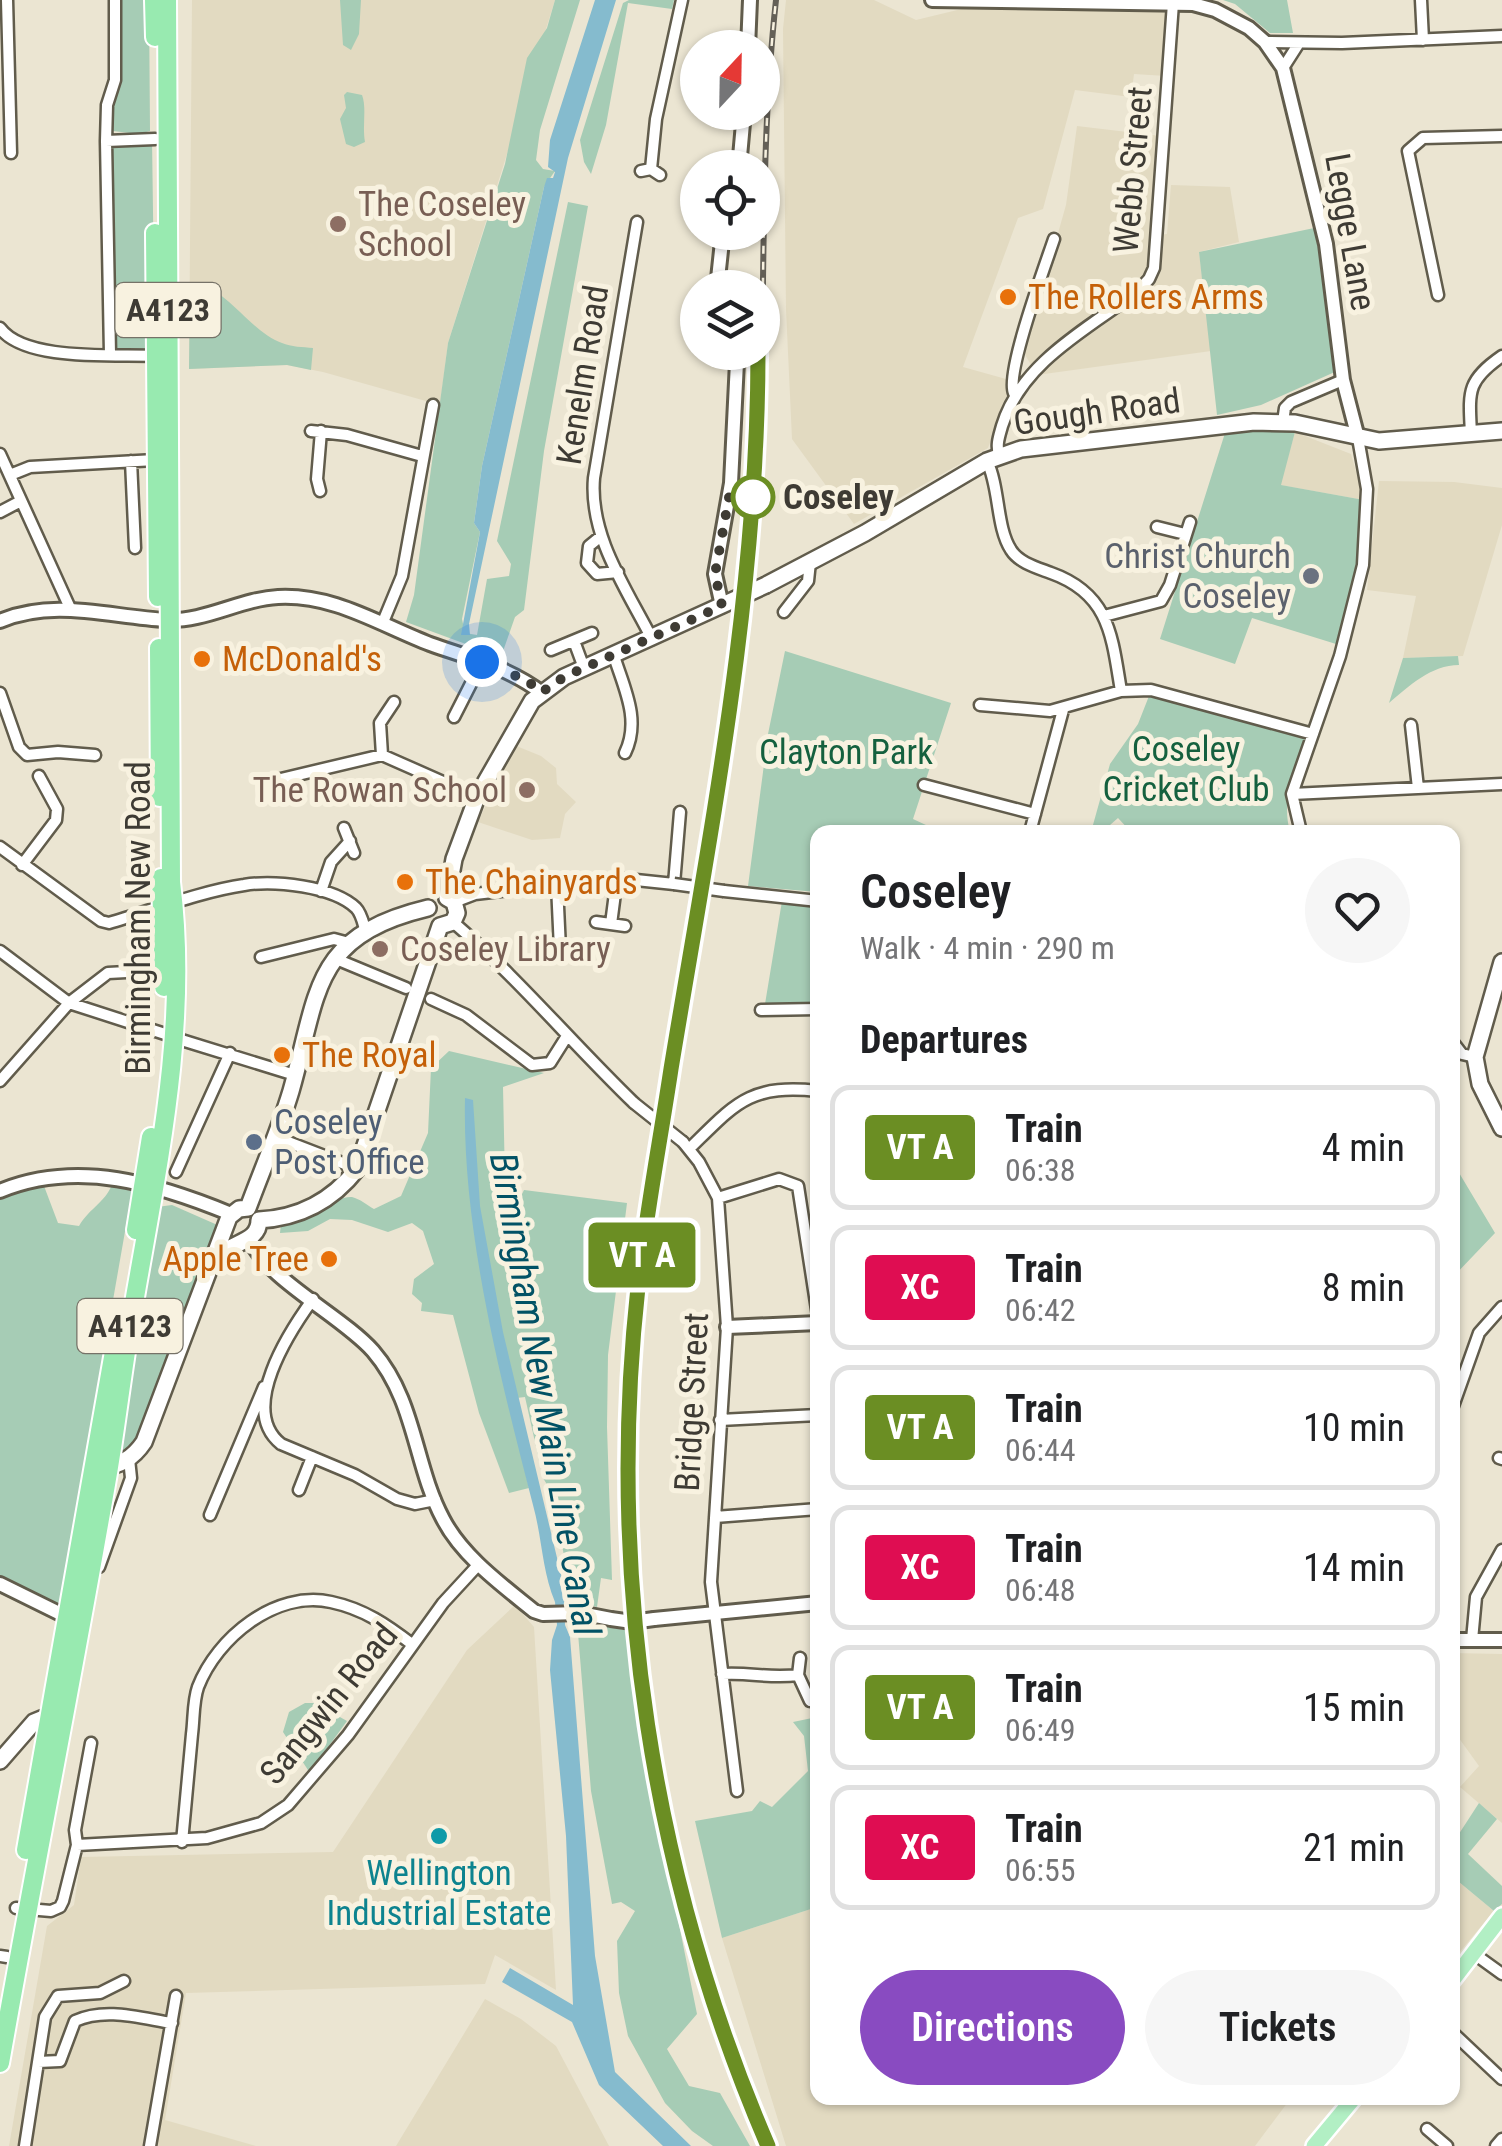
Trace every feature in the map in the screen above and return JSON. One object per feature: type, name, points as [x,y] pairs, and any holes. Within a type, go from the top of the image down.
[{"type":"highway","name":"Birmingham New Road","points":[[154,0],[162,356]]},
{"type":"highway","name":"Birmingham New Road","points":[[57,1713],[84,1605],[170,1036],[162,356],[166,0]]},
{"type":"highway","name":"Birmingham New Road","points":[[168,906],[164,970],[170,1036]]},
{"type":"highway","name":"Birmingham New Road","points":[[0,2063],[69,1618],[102,1466]]},
{"type":"highway","name":"Birmingham New Road","points":[[0,1998],[3,1956],[22,1909]]},
{"type":"main road","name":"Gough Road","points":[[722,606],[810,562],[993,458],[1021,449],[1234,423],[1283,422],[1379,441],[1502,432]]},
{"type":"main road","points":[[102,1466],[128,1459],[144,1442],[230,1220],[239,1209],[254,1214],[294,1215],[344,1185],[357,1169],[446,924],[457,913],[450,900],[454,859],[477,797],[532,702],[584,668],[722,606]]},
{"type":"main road","points":[[213,1262],[259,1230],[254,1214],[314,997],[336,960],[365,929],[428,908],[438,898],[450,900]]},
{"type":"main road","points":[[428,908],[430,918],[446,924]]},
{"type":"main road","points":[[1501,1123],[1463,1057],[1502,962]]},
{"type":"main road","points":[[230,1220],[234,1237],[246,1240]]},
{"type":"main road","points":[[0,1761],[34,1722],[57,1713]]},
{"type":"main road","points":[[1460,1970],[1502,1916]]},
{"type":"main road","points":[[1314,2146],[1348,2105]]},
{"type":"street","points":[[7,0],[3,82],[11,153]]},
{"type":"street","points":[[110,354],[106,141],[108,104],[115,80],[115,0]]},
{"type":"street","points":[[651,172],[656,119],[682,0]]},
{"type":"street","points":[[749,30],[750,0]]},
{"type":"street","points":[[932,0],[1194,4],[1226,15],[1265,42],[1502,36]]},
{"type":"street","points":[[1421,0],[1423,40]]},
{"type":"street","name":"Webb Street","points":[[993,458],[1014,393],[1048,358],[1137,292],[1154,268],[1170,2]]},
{"type":"street","name":"Legge Lane","points":[[1265,42],[1283,68],[1326,244],[1343,380],[1358,438]]},
{"type":"street","points":[[1283,68],[1299,43]]},
{"type":"street","points":[[1434,290],[1408,151],[1423,138],[1502,136]]},
{"type":"street","points":[[106,141],[155,139]]},
{"type":"street","name":"Kenelm Road","points":[[637,222],[594,478],[593,505],[600,537],[652,638]]},
{"type":"street","points":[[1014,393],[1011,385],[1016,358],[1054,238]]},
{"type":"street","points":[[0,328],[16,342],[34,349],[162,356]]},
{"type":"street","points":[[1471,434],[1473,382],[1502,356]]},
{"type":"street","points":[[722,606],[715,574],[731,483],[737,370]]},
{"type":"street","points":[[1283,422],[1285,408],[1291,402],[1343,380]]},
{"type":"street","points":[[383,622],[402,576],[433,405]]},
{"type":"street","points":[[302,482],[319,485],[316,431],[422,456]]},
{"type":"street","points":[[1299,825],[1292,794],[1340,656],[1363,565],[1366,489],[1358,438]]},
{"type":"street","points":[[0,454],[70,608]]},
{"type":"street","points":[[993,458],[1006,538],[1013,553],[1076,584],[1104,616],[1122,691]]},
{"type":"street","points":[[10,476],[30,467],[163,459]]},
{"type":"street","points":[[131,461],[135,548]]},
{"type":"street","points":[[0,512],[22,501]]},
{"type":"street","points":[[1104,616],[1160,600],[1170,585],[1190,522]]},
{"type":"street","points":[[1157,527],[1185,534]]},
{"type":"street","name":"Kenelm Road","points":[[600,537],[589,546],[586,563],[596,574],[618,572]]},
{"type":"street","points":[[784,612],[808,581],[810,562]]},
{"type":"street","points":[[0,621],[70,608],[164,620],[290,596],[338,604],[526,680],[542,692]]},
{"type":"street","points":[[551,650],[592,634]]},
{"type":"street","points":[[574,642],[584,668]]},
{"type":"street","points":[[614,656],[632,708],[626,753]]},
{"type":"street","points":[[454,716],[482,662]]},
{"type":"street","points":[[988,703],[1063,710],[1122,691],[1151,690],[1313,734]]},
{"type":"street","points":[[1,698],[19,748],[27,756],[58,752],[95,755]]},
{"type":"street","points":[[382,755],[380,723],[394,706]]},
{"type":"street","points":[[1032,825],[1063,710]]},
{"type":"street","points":[[1415,730],[1418,788]]},
{"type":"street","points":[[262,796],[264,784],[382,755],[477,797]]},
{"type":"street","points":[[22,865],[56,820],[57,809],[39,776]]},
{"type":"street","points":[[1292,794],[1502,784]]},
{"type":"street","points":[[924,785],[1036,814]]},
{"type":"street","points":[[674,884],[680,812]]},
{"type":"street","points":[[320,890],[332,862],[352,847],[344,828]]},
{"type":"street","points":[[0,847],[102,921],[260,883],[320,890],[358,910],[365,929]]},
{"type":"street","points":[[450,900],[616,878],[810,900]]},
{"type":"street","points":[[611,924],[616,878]]},
{"type":"street","points":[[557,885],[560,949]]},
{"type":"street","points":[[596,922],[625,926]]},
{"type":"street","points":[[446,924],[503,965],[634,1103],[687,1145],[749,1095],[774,1089],[810,1091]]},
{"type":"street","points":[[260,957],[334,939],[350,943]]},
{"type":"street","points":[[0,950],[69,1003],[295,1075]]},
{"type":"street","points":[[336,960],[406,988]]},
{"type":"street","points":[[0,1081],[69,1003],[108,973],[164,970]]},
{"type":"street","points":[[431,999],[454,1010],[532,1065],[550,1064],[568,1036]]},
{"type":"street","points":[[762,1010],[810,1009]]},
{"type":"street","points":[[448,1022],[454,1010]]},
{"type":"street","points":[[176,1172],[230,1053]]},
{"type":"street","points":[[275,1137],[345,1164]]},
{"type":"street","name":"Bridge Street","points":[[687,1145],[718,1198],[727,1327],[712,1582],[736,1791]]},
{"type":"street","points":[[0,1192],[62,1176],[149,1185],[230,1220]]},
{"type":"street","points":[[718,1198],[779,1179],[798,1186],[810,1266]]},
{"type":"street","points":[[803,1223],[810,1222]]},
{"type":"street","points":[[246,1240],[268,1265],[373,1351],[408,1412],[435,1500],[454,1538],[534,1610],[632,1622],[810,1604]]},
{"type":"street","points":[[210,1515],[268,1375],[313,1300]]},
{"type":"street","points":[[1460,1386],[1479,1333],[1502,1307]]},
{"type":"street","points":[[727,1327],[810,1323]]},
{"type":"street","points":[[268,1375],[265,1415],[270,1436],[355,1474],[397,1500],[416,1504],[435,1500]]},
{"type":"street","points":[[720,1420],[810,1415]]},
{"type":"street","points":[[299,1490],[312,1457]]},
{"type":"street","points":[[84,1605],[131,1478],[128,1459]]},
{"type":"street","points":[[714,1517],[810,1510]]},
{"type":"street","points":[[1472,1640],[1476,1597],[1502,1550]]},
{"type":"street","name":"Sangwin Road","points":[[78,1844],[182,1842],[261,1823],[288,1805],[348,1735],[443,1602],[479,1564]]},
{"type":"street","points":[[0,1584],[69,1618]]},
{"type":"street","points":[[182,1842],[196,1690],[214,1657],[238,1630],[265,1614],[301,1601],[327,1601],[382,1621],[413,1645]]},
{"type":"street","points":[[1460,1640],[1502,1640]]},
{"type":"street","points":[[800,1658],[798,1675],[810,1701]]},
{"type":"street","points":[[722,1674],[748,1672],[770,1679],[798,1675]]},
{"type":"street","points":[[22,1909],[60,1908],[78,1844],[75,1830],[91,1744]]},
{"type":"street","points":[[1473,1952],[1502,1974]]},
{"type":"street","points":[[26,2146],[45,2017],[58,1996],[100,1993],[124,1981]]},
{"type":"street","points":[[150,2146],[176,1996]]},
{"type":"street","points":[[38,2062],[60,2061],[75,2021],[84,2016],[107,2013],[172,2024]]},
{"type":"street","points":[[1460,2039],[1502,2078]]},
{"type":"street","points":[[1427,2129],[1446,2146]]},
{"type":"street","points":[[1496,2146],[1502,2139]]},
{"type":"shaded area","name":"The Coseley School","points":[[192,0],[555,0],[448,343],[440,405],[287,365],[189,369]]},
{"type":"shaded area","points":[[786,0],[874,0],[916,20],[978,5],[1103,10],[1170,5],[1166,76],[1134,74],[1131,97],[1075,90],[1043,209],[1018,218],[963,367],[1006,379],[1009,391],[988,448],[854,524],[792,439],[786,309]]},
{"type":"shaded area","points":[[1077,126],[1161,136],[1151,236],[1167,234],[1171,185],[1230,187],[1239,242],[1199,252],[1211,351],[1037,375],[1024,353],[1066,205]]},
{"type":"shaded area","points":[[1295,432],[1351,454],[1364,500],[1280,485]]},
{"type":"shaded area","points":[[1379,481],[1454,482],[1502,488],[1502,525],[1463,656],[1403,658],[1416,596],[1367,590]]},
{"type":"shaded area","name":"The Rowan School","points":[[514,745],[541,756],[556,768],[557,784],[576,802],[565,814],[560,838],[532,840],[478,822]]},
{"type":"shaded area","points":[[515,1605],[534,1627],[556,1990],[495,1955],[485,1984],[186,1993],[165,2120],[256,2146],[9,2146],[47,1926],[74,1905],[81,1857],[333,1852],[467,1650]]},
{"type":"shaded area","points":[[1460,1653],[1502,1654],[1502,1823],[1460,1787],[1479,1766],[1460,1740]]},
{"type":"shaded area","points":[[1460,1883],[1494,1911],[1460,1952]]},
{"type":"shaded area","points":[[810,1909],[810,2105],[1286,2105],[1255,2146],[786,2146],[722,1938]]},
{"type":"shaded area","points":[[485,1999],[521,2019],[556,2046],[609,2146],[396,2146]]},
{"type":"green space","points":[[121,0],[149,0],[150,131],[138,134],[113,131],[110,123],[119,67]]},
{"type":"green space","points":[[340,0],[361,0],[359,34],[351,50],[343,45]]},
{"type":"green space","points":[[555,0],[580,0],[540,130],[536,160],[543,169],[555,171],[544,187],[482,466],[474,523],[480,532],[462,619],[465,633],[477,635],[487,579],[509,576],[511,564],[497,541],[568,202],[588,206],[544,451],[524,610],[515,617],[501,657],[406,622],[414,595],[448,343],[505,164],[527,58],[547,28]]},
{"type":"green space","points":[[674,0],[672,9],[628,3],[606,125],[591,174],[580,140],[623,3]]},
{"type":"green space","points":[[1223,0],[1287,0],[1293,33],[1270,33],[1235,4]]},
{"type":"green space","points":[[347,92],[362,95],[364,106],[365,142],[354,147],[346,144],[340,119],[346,108]]},
{"type":"green space","points":[[152,139],[155,356],[110,354],[106,141]]},
{"type":"green space","points":[[1319,227],[1337,371],[1261,405],[1217,415],[1199,252]]},
{"type":"green space","points":[[190,283],[215,292],[270,337],[289,345],[313,348],[311,370],[287,365],[189,369]]},
{"type":"green space","points":[[1295,432],[1281,485],[1364,500],[1356,565],[1336,644],[1252,618],[1235,664],[1160,639],[1225,433]]},
{"type":"green space","name":"Clayton Park","points":[[785,651],[951,703],[913,819],[926,825],[810,825],[810,891],[748,886],[768,734]]},
{"type":"green space","points":[[1458,656],[1459,665],[1430,673],[1389,703],[1403,658]]},
{"type":"green space","name":"Coseley Cricket Club","points":[[1149,696],[1223,710],[1300,733],[1305,740],[1288,797],[1289,825],[1124,825],[1118,818],[1110,825],[1093,825],[1110,764],[1138,724]]},
{"type":"green space","points":[[782,901],[810,905],[810,1006],[765,1004]]},
{"type":"green space","points":[[449,1051],[544,1073],[503,1087],[505,1181],[521,1196],[524,1190],[627,1203],[608,1355],[612,1580],[601,1578],[597,1607],[574,1605],[551,1491],[543,1478],[525,1397],[508,1399],[529,1488],[509,1493],[479,1413],[453,1315],[421,1311],[422,1303],[412,1294],[414,1279],[434,1264],[423,1231],[412,1223],[388,1232],[352,1220],[330,1219],[308,1231],[280,1233],[281,1224],[346,1197],[374,1209],[401,1196],[428,1133],[431,1068]]},
{"type":"green space","points":[[1460,1174],[1495,1233],[1460,1270]]},
{"type":"green space","points":[[113,1181],[133,1186],[59,1608],[0,1578],[0,1197],[44,1186],[58,1223],[79,1226],[107,1194]]},
{"type":"green space","points":[[172,1205],[222,1227],[135,1446],[118,1456],[157,1207]]},
{"type":"green space","points":[[577,1621],[630,1631],[655,1805],[697,2014],[667,2049],[689,2086],[720,2093],[750,2146],[713,2146],[692,2131],[665,2103],[628,2036],[619,1993],[617,1941],[635,1911],[621,1902],[612,1904],[591,1791]]},
{"type":"green space","points":[[305,1703],[315,1703],[347,1721],[307,1776],[308,1770],[283,1732],[289,1712]]},
{"type":"green space","points":[[810,1718],[810,1909],[722,1938],[695,1821],[752,1811],[760,1801],[772,1807],[808,1771],[804,1736],[793,1722]]},
{"type":"green space","points":[[1479,1803],[1497,1819],[1468,1854],[1502,1886],[1502,1904],[1494,1911],[1460,1883],[1460,1832]]},
{"type":"water","points":[[595,0],[616,0],[568,158],[469,624],[470,635],[461,635],[480,532],[474,523],[482,466],[544,187],[555,172],[548,167],[550,140]]},
{"type":"water","points":[[465,1098],[473,1100],[480,1206],[503,1332],[564,1587],[595,1956],[615,2072],[691,2146],[663,2146],[599,2085],[572,2022],[502,1982],[510,1968],[573,2005],[566,1836],[550,1670],[557,1625],[555,1602],[476,1251]]},
{"type":"railway","points":[[773,2146],[704,1953],[678,1854],[643,1653],[635,1551],[633,1448],[641,1308],[651,1232],[717,822],[748,600],[759,450],[766,150],[776,0]]},
{"type":"train","points":[[758,370],[757,444],[742,616],[638,1285],[628,1456],[642,1687],[664,1817],[687,1915],[713,2000],[768,2146]]},
{"type":"place","name":"The Coseley School","points":[[338,224]]},
{"type":"place","name":"The Rollers Arms","points":[[1008,297]]},
{"type":"place","name":"Coseley","points":[[753,497]]},
{"type":"place","name":"Christ Church Coseley","points":[[1311,576]]},
{"type":"place","name":"McDonald's","points":[[202,659]]},
{"type":"place","name":"The Rowan School","points":[[527,790]]},
{"type":"place","name":"The Chainyards","points":[[405,882]]},
{"type":"place","name":"Coseley Library","points":[[380,949]]},
{"type":"place","name":"The Royal","points":[[282,1055]]},
{"type":"place","name":"Coseley Post Office","points":[[254,1142]]},
{"type":"place","name":"Apple Tree","points":[[329,1259]]},
{"type":"place","name":"Wellington Industrial Estate","points":[[439,1836]]},
{"type":"route","points":[[482,662],[504,669],[542,692],[564,677],[722,606],[715,574],[730,492],[753,497]]},
{"type":"water label","name":"Birmingham New Main Line Canal","points":[[545,1394]]}]
